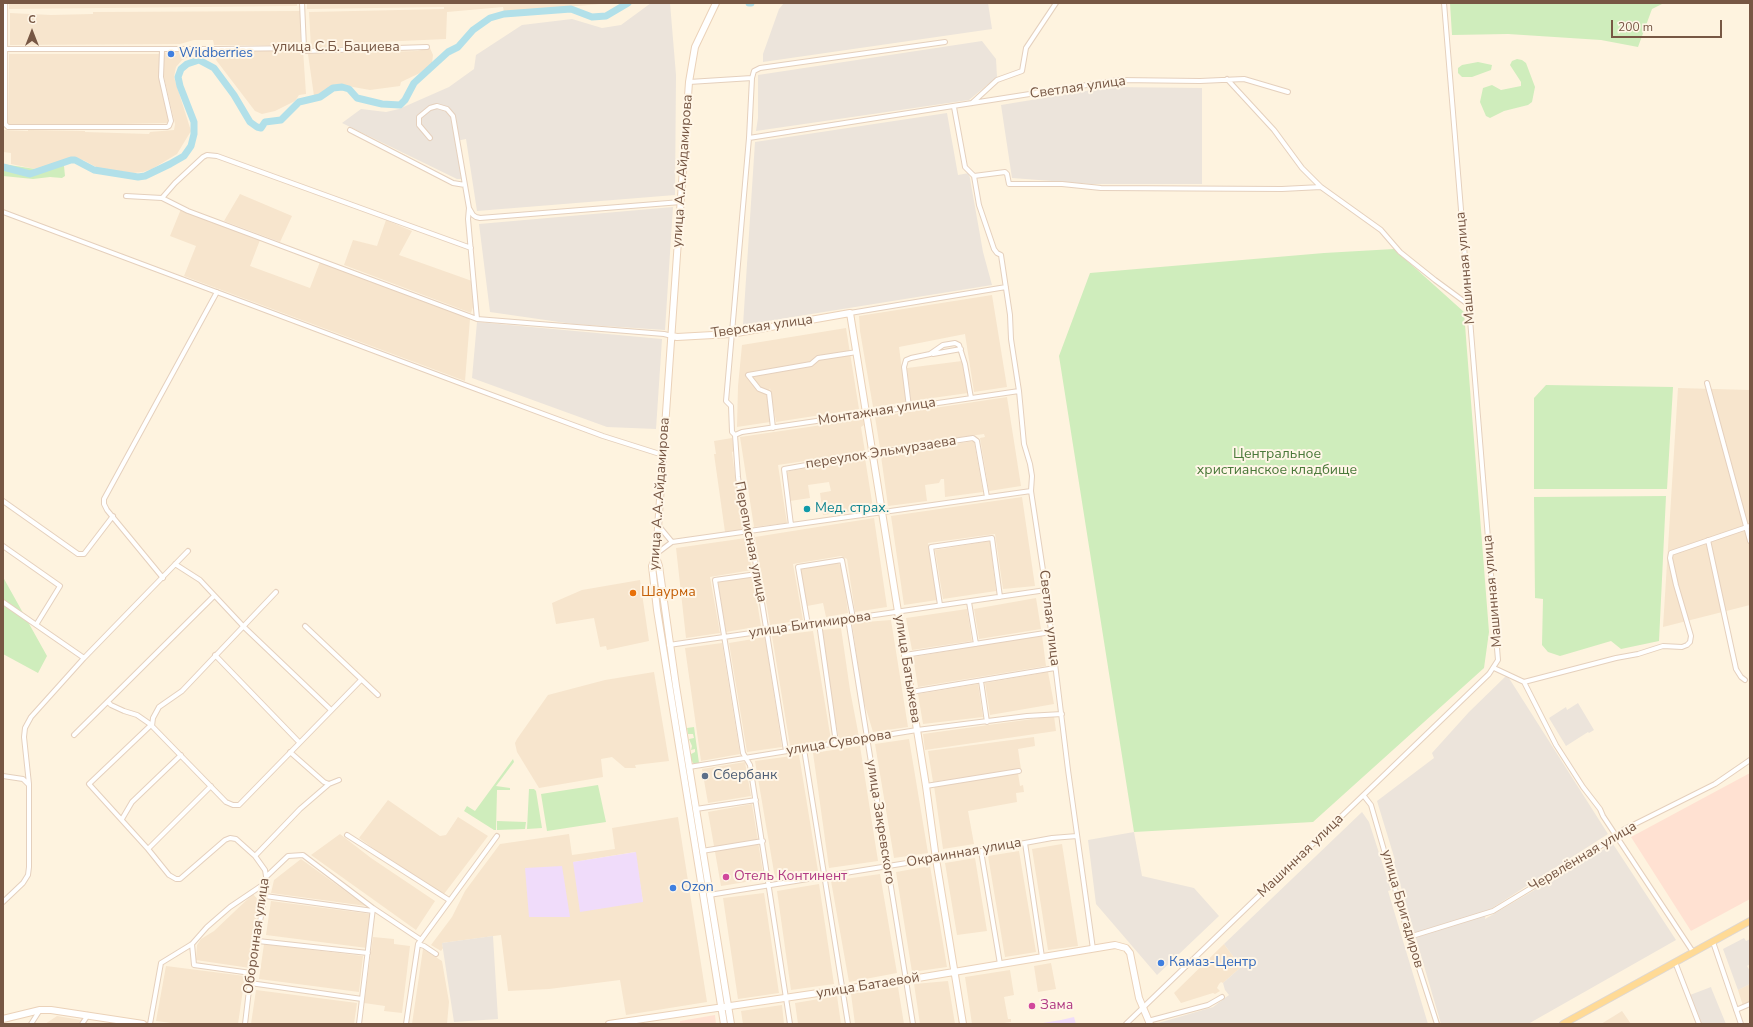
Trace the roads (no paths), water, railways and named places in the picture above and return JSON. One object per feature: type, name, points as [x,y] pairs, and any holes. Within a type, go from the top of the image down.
[{"type":"main road","name":"улица А.А.Айдамирова","points":[[716,3],[695,47],[689,82],[656,556],[652,566],[662,644],[725,1008],[732,1024]]},
{"type":"main road","name":"Тверская улица","points":[[672,336],[731,334],[850,314]]},
{"type":"main road","name":"улица Батыжева","points":[[850,314],[963,1024]]},
{"type":"main road","name":"улица А.А.Айдамирова","points":[[656,556],[659,566],[669,645],[709,895],[725,1008],[724,1024]]},
{"type":"main road","points":[[652,566],[659,566]]},
{"type":"main road","points":[[1563,1024],[1750,921]]},
{"type":"main road","name":"улица Батаевой","points":[[609,1024],[625,1023],[906,980],[1115,945],[1126,948],[1132,959],[1136,985],[1143,1008]]},
{"type":"main road","points":[[1143,1008],[1149,1022]]},
{"type":"main road","points":[[3,1019],[40,1010],[63,1010],[88,1015],[104,1021],[143,1024]]},
{"type":"street","points":[[5,3],[6,126],[8,127],[170,126],[171,121],[161,77],[162,50]]},
{"type":"street","points":[[302,3],[304,48]]},
{"type":"street","points":[[972,103],[998,80],[1022,72],[1026,48],[1056,3]]},
{"type":"street","name":"Машинная улица","points":[[1126,1024],[1364,796],[1494,668],[1498,660],[1444,3]]},
{"type":"street","points":[[689,82],[752,78],[754,71],[760,68],[944,42]]},
{"type":"street","name":"улица С.Б. Бациева","points":[[6,49],[162,50],[304,48],[306,51],[427,47]]},
{"type":"street","name":"Переписная улица","points":[[752,78],[726,401],[731,406],[732,432],[735,435],[745,528],[751,535],[786,751]]},
{"type":"street","points":[[1227,79],[1274,130],[1302,168],[1321,187],[1381,230],[1400,252],[1469,305]]},
{"type":"street","name":"Светлая улица","points":[[748,138],[1119,80],[1200,81],[1244,79],[1288,92]]},
{"type":"street","points":[[430,138],[419,125],[419,116],[430,108],[437,106],[447,109],[453,116],[470,208],[472,214],[480,218],[681,202]]},
{"type":"street","points":[[954,107],[965,167],[974,176],[1005,172],[1007,174],[1008,182],[1011,184],[1062,184],[1101,188],[1282,189],[1321,187]]},
{"type":"street","points":[[350,130],[453,183],[465,184]]},
{"type":"street","points":[[126,196],[162,198],[175,183],[204,157],[211,155],[229,160],[471,248]]},
{"type":"street","name":"Светлая улица","points":[[974,176],[975,190],[994,249],[997,253],[1001,254],[1010,315],[1011,339],[1019,391],[1024,444],[1032,476],[1031,491],[1046,590],[1055,668],[1094,949]]},
{"type":"street","name":"Тверская улица","points":[[162,198],[188,211],[477,319],[664,334],[672,336]]},
{"type":"street","points":[[470,208],[468,219],[477,319]]},
{"type":"street","points":[[3,212],[584,429],[662,455]]},
{"type":"street","name":"Тверская улица","points":[[850,314],[1006,287]]},
{"type":"street","points":[[163,578],[104,504],[106,493],[217,292]]},
{"type":"street","points":[[930,354],[943,345],[956,343],[960,345],[966,364],[970,398]]},
{"type":"street","points":[[909,407],[904,366],[906,360],[961,349]]},
{"type":"street","points":[[773,428],[769,394],[760,389],[748,375],[811,364],[818,358],[857,352]]},
{"type":"street","points":[[1707,383],[1748,527],[1750,541]]},
{"type":"street","name":"Монтажная улица","points":[[735,435],[742,432],[1019,391]]},
{"type":"street","name":"переулок Эльмурзаева","points":[[791,525],[784,469],[873,453],[976,439],[987,497]]},
{"type":"street","points":[[656,556],[672,542],[1031,491]]},
{"type":"street","points":[[3,501],[78,554],[84,554],[88,550],[113,516]]},
{"type":"street","points":[[658,524],[672,542]]},
{"type":"street","points":[[1524,682],[1616,658],[1638,654],[1663,646],[1682,647],[1688,645],[1691,636],[1676,585],[1670,558],[1671,553],[1748,527]]},
{"type":"street","points":[[940,605],[931,547],[992,538],[1000,597]]},
{"type":"street","points":[[1708,540],[1736,669],[1745,680]]},
{"type":"street","points":[[3,546],[60,586],[36,625]]},
{"type":"street","points":[[3,902],[28,875],[29,784],[24,737],[25,728],[31,718],[84,658],[163,578],[188,550]]},
{"type":"street","name":"улица Закревского","points":[[808,625],[798,567],[842,560],[866,739],[913,1024]]},
{"type":"street","points":[[176,564],[200,580],[244,627],[331,710]]},
{"type":"street","points":[[757,574],[715,580],[743,752],[750,764],[770,885],[790,1024]]},
{"type":"street","name":"улица Битимирова","points":[[669,645],[1046,590]]},
{"type":"street","points":[[211,786],[148,849],[90,784],[151,726],[153,718],[159,707],[182,691],[276,592]]},
{"type":"street","points":[[74,735],[214,596]]},
{"type":"street","points":[[3,602],[84,658]]},
{"type":"street","points":[[970,602],[976,644]]},
{"type":"street","points":[[819,623],[836,743]]},
{"type":"street","points":[[305,626],[378,695]]},
{"type":"street","points":[[905,655],[1051,632]]},
{"type":"street","points":[[215,655],[299,742]]},
{"type":"street","points":[[911,692],[1055,668]]},
{"type":"street","points":[[1494,668],[1524,682],[1556,745],[1583,787],[1600,809],[1603,816],[1693,952]]},
{"type":"street","points":[[108,702],[124,711],[137,715],[151,726],[226,802],[233,805],[239,805],[299,742],[362,680]]},
{"type":"street","points":[[981,681],[987,722]]},
{"type":"street","name":"улица Суворова","points":[[689,767],[917,730],[1027,716],[1062,714]]},
{"type":"street","points":[[804,749],[826,875],[848,1024]]},
{"type":"street","points":[[290,752],[324,782],[329,784]]},
{"type":"street","points":[[122,819],[132,802],[181,755]]},
{"type":"street","name":"Червлённая улица","points":[[1409,937],[1493,911],[1617,836],[1623,830],[1715,784],[1750,760]]},
{"type":"street","points":[[926,786],[1019,771]]},
{"type":"street","points":[[3,776],[23,779],[29,784]]},
{"type":"street","points":[[253,855],[300,809],[329,784],[339,780]]},
{"type":"street","name":"улица Бригадиров","points":[[1364,796],[1371,805],[1409,937],[1437,1024]]},
{"type":"street","points":[[696,809],[756,800]]},
{"type":"street","points":[[347,835],[449,900]]},
{"type":"street","points":[[406,1024],[418,944],[497,836]]},
{"type":"street","name":"Окраинная улица","points":[[709,895],[826,875],[888,867],[1025,843],[1078,836]]},
{"type":"street","name":"Оборонная улица","points":[[148,849],[169,875],[176,879],[184,877],[225,840],[230,838],[236,839],[253,855],[265,870],[268,882],[264,896],[244,1024]]},
{"type":"street","points":[[702,851],[763,841]]},
{"type":"street","points":[[1025,843],[1042,957]]},
{"type":"street","points":[[980,851],[1000,964]]},
{"type":"street","points":[[267,876],[288,856],[303,855],[373,909],[421,940]]},
{"type":"street","points":[[150,1024],[161,963],[192,944],[207,927],[230,908],[268,882]]},
{"type":"street","points":[[264,896],[373,909]]},
{"type":"street","points":[[359,1024],[373,909]]},
{"type":"street","points":[[258,941],[368,953]]},
{"type":"street","points":[[1713,942],[1741,1024]]},
{"type":"street","points":[[192,944],[194,965],[252,973]]},
{"type":"street","points":[[418,944],[436,954]]},
{"type":"street","points":[[1675,962],[1699,1024]]},
{"type":"street","points":[[250,983],[362,999]]},
{"type":"street","points":[[1149,1022],[1208,1005],[1222,997]]},
{"type":"street","points":[[1736,1010],[1750,1004]]},
{"type":"street","points":[[31,1024],[40,1010]]},
{"type":"street","points":[[82,1024],[88,1015]]},
{"type":"waterway","points":[[3,167],[30,174],[75,160],[94,170],[138,177],[145,176],[170,164],[184,156],[191,146],[194,134],[194,122],[178,77],[181,69],[187,64],[199,60],[214,68],[234,95],[250,122],[261,128],[265,122],[281,120],[299,102],[320,97],[333,88],[342,87],[349,89],[357,98],[382,104],[400,105],[405,100],[414,83],[448,52],[458,47],[473,30],[490,18],[504,14],[571,9],[592,17],[606,16],[628,3]]},
{"type":"place","name":"Wildberries","points":[[171,54]]},
{"type":"place","name":"Мед. страх.","points":[[807,509]]},
{"type":"place","name":"Шаурма","points":[[633,593]]},
{"type":"place","name":"Сбербанк","points":[[705,776]]},
{"type":"place","name":"Отель Континент","points":[[726,877]]},
{"type":"place","name":"Ozon","points":[[673,888]]},
{"type":"place","name":"Камаз-Центр","points":[[1161,963]]},
{"type":"place","name":"Зама","points":[[1032,1006]]},
{"type":"park label","name":"Центральное христианское кладбище","points":[[1277,464]]}]
